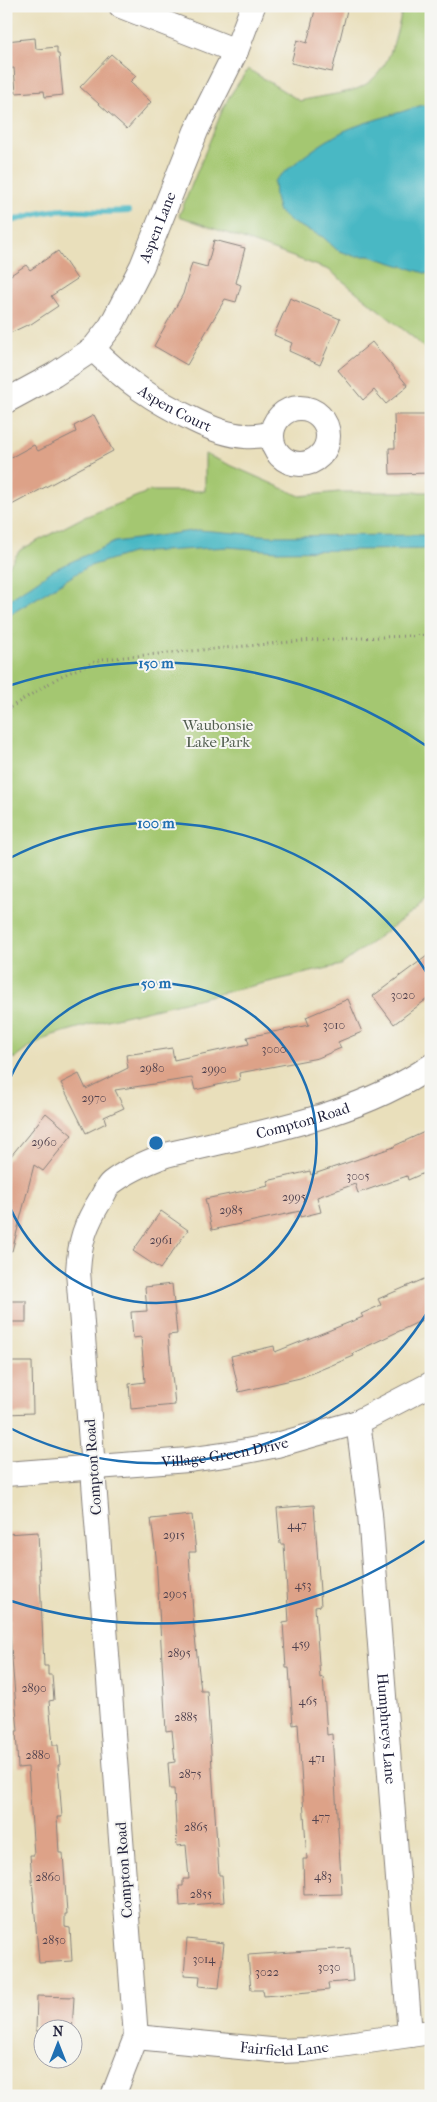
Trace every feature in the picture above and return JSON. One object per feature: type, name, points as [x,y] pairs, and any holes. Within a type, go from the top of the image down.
[{"type":"street","points":[[121,6],[236,51]]},
{"type":"street","name":"Aspen Lane","points":[[6,401],[54,375],[93,349],[111,326],[142,266],[196,131],[236,51],[253,6]]},
{"type":"street","name":"Aspen Court","points":[[93,349],[121,376],[168,408],[229,434],[245,436],[272,434]]},
{"type":"street","name":"Compton Road","points":[[113,2096],[136,2038],[78,1271],[83,1232],[88,1220],[110,1184],[145,1163],[166,1155],[330,1114],[360,1104],[393,1089],[431,1066]]},
{"type":"street","name":"Village Green Drive","points":[[6,1474],[188,1460],[277,1445],[358,1422],[431,1384]]},
{"type":"street","name":"Humphreys Lane","points":[[358,1422],[370,1514],[420,2033]]},
{"type":"street","name":"Fairfield Lane","points":[[136,2038],[281,2051],[305,2050],[420,2033]]},
{"type":"path","points":[[6,710],[61,676],[102,659],[314,640],[431,635]]},
{"type":"green space","points":[[403,6],[431,6],[431,355],[415,339],[329,270],[179,216],[222,111],[248,69],[300,101],[361,87],[379,72],[386,62],[395,40]]},
{"type":"green space","name":"Waubonsie Lake Park","points":[[205,454],[300,496],[339,492],[431,492],[431,898],[341,965],[103,1021],[53,1035],[27,1049],[14,1059],[6,1044],[6,570],[20,550],[82,518],[150,491],[205,491]]},
{"type":"water","points":[[422,105],[431,107],[431,275],[370,256],[354,256],[337,250],[323,237],[291,222],[279,212],[275,198],[274,181],[308,154],[344,131]]},
{"type":"water","points":[[199,530],[273,536],[431,535],[431,549],[277,551],[228,547],[131,553],[87,567],[6,617],[6,602],[53,570],[115,542]]},
{"type":"building","points":[[316,6],[348,6],[332,72],[291,63],[297,40],[307,43]]},
{"type":"building","points":[[35,38],[36,49],[57,47],[63,95],[45,97],[44,91],[16,93],[14,68],[6,69],[6,41]]},
{"type":"building","points":[[111,54],[136,76],[130,82],[151,102],[127,129],[80,87]]},
{"type":"building","points":[[214,240],[245,248],[236,283],[241,285],[236,302],[225,299],[187,365],[154,346],[183,294],[192,263],[207,267]]},
{"type":"building","points":[[58,251],[77,279],[51,296],[58,306],[28,326],[6,335],[6,278],[26,265],[30,270]]},
{"type":"building","points":[[290,298],[340,319],[320,365],[289,351],[292,343],[274,335]]},
{"type":"building","points":[[372,342],[408,386],[386,404],[374,390],[363,400],[338,370]]},
{"type":"building","points":[[94,415],[113,451],[6,508],[6,460],[34,445],[38,451],[76,432],[74,426]]},
{"type":"building","points":[[394,415],[431,415],[431,473],[390,474],[389,448],[395,448]]},
{"type":"building","points":[[431,953],[431,996],[394,1024],[373,996]]},
{"type":"building","points":[[348,999],[362,1032],[338,1042],[341,1048],[318,1058],[239,1073],[240,1080],[195,1090],[192,1078],[115,1090],[124,1108],[104,1117],[106,1123],[86,1133],[61,1083],[79,1074],[86,1089],[128,1068],[126,1055],[172,1048],[174,1060],[249,1044],[247,1037],[309,1025],[306,1017]]},
{"type":"building","points":[[46,1113],[72,1135],[43,1171],[34,1165],[12,1251],[6,1250],[6,1162]]},
{"type":"building","points":[[431,1129],[431,1170],[408,1180],[407,1176],[358,1193],[355,1184],[317,1197],[321,1212],[300,1217],[300,1211],[212,1230],[205,1199],[269,1186],[267,1181],[310,1171],[311,1175],[394,1147]]},
{"type":"building","points":[[161,1211],[188,1230],[160,1269],[133,1251]]},
{"type":"building","points":[[431,1276],[431,1316],[353,1353],[354,1356],[300,1378],[239,1392],[231,1356],[274,1346],[275,1352],[363,1317],[361,1314],[381,1305],[378,1299]]},
{"type":"building","points":[[172,1284],[177,1334],[168,1335],[175,1405],[131,1409],[129,1384],[145,1382],[141,1337],[133,1338],[131,1312],[147,1311],[145,1287]]},
{"type":"building","points":[[6,1301],[26,1301],[26,1322],[6,1322]]},
{"type":"building","points":[[6,1362],[32,1362],[33,1413],[6,1414]]},
{"type":"building","points":[[314,1505],[321,1606],[315,1607],[320,1678],[323,1677],[327,1735],[332,1734],[342,1894],[304,1895],[303,1859],[307,1859],[298,1724],[293,1725],[289,1668],[286,1668],[283,1623],[289,1622],[284,1544],[280,1544],[277,1508]]},
{"type":"building","points":[[192,1515],[196,1552],[189,1552],[194,1628],[201,1691],[207,1691],[219,1875],[222,1875],[224,1902],[180,1906],[179,1886],[183,1886],[183,1879],[189,1879],[186,1845],[177,1846],[174,1789],[170,1789],[168,1763],[175,1762],[172,1730],[166,1731],[156,1556],[151,1519]]},
{"type":"building","points":[[38,1532],[44,1666],[48,1666],[48,1675],[52,1675],[54,1700],[49,1701],[53,1745],[58,1745],[60,1765],[58,1765],[62,1817],[57,1817],[59,1853],[63,1853],[67,1914],[65,1914],[65,1927],[70,1928],[72,1961],[39,1963],[30,1855],[34,1855],[28,1767],[18,1768],[16,1731],[18,1731],[7,1600],[9,1599],[6,1560],[6,1534]]},
{"type":"building","points":[[187,1939],[224,1943],[219,1988],[199,1986],[200,1976],[184,1975]]},
{"type":"building","points":[[350,1948],[353,1981],[328,1983],[329,1990],[287,1994],[264,1996],[263,1990],[251,1990],[248,1955]]},
{"type":"building","points":[[37,1996],[74,1997],[73,2020],[36,2020]]},
{"type":"waterway","points":[[6,223],[60,210],[128,211]]}]
